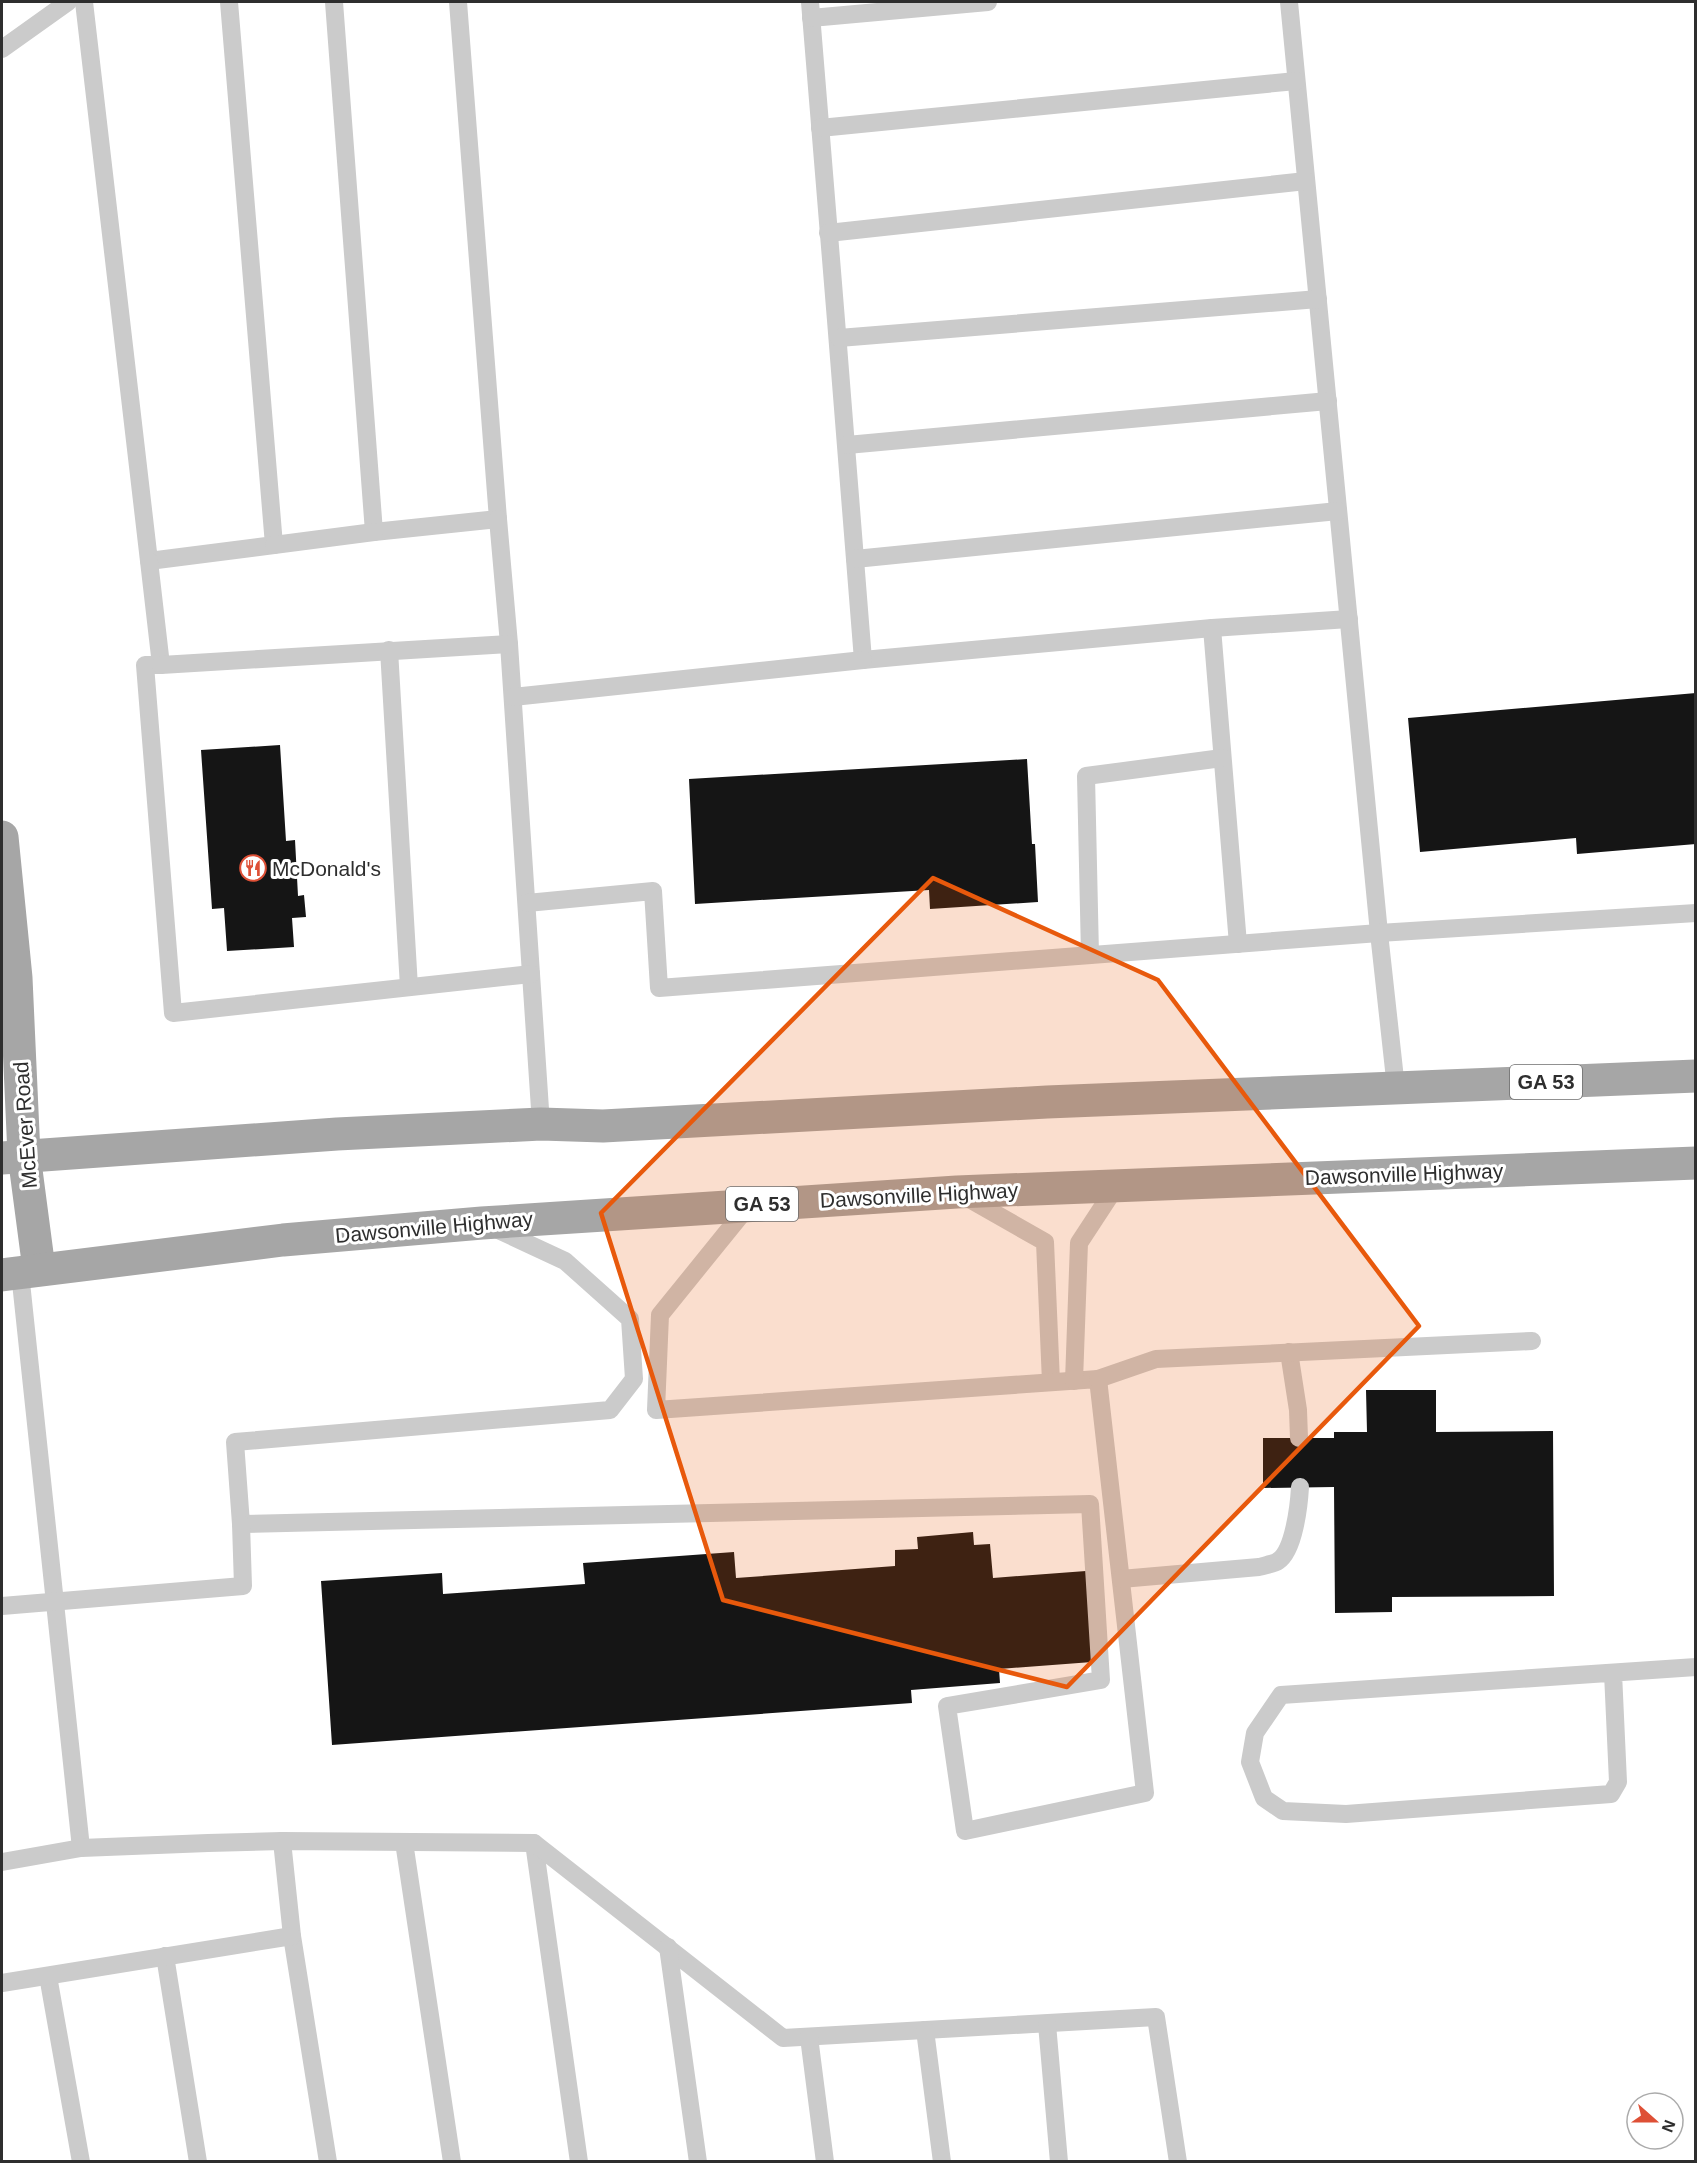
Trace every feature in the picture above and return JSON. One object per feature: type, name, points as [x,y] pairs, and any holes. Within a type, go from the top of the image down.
[{"type":"main road","name":"McEver Road","points":[[2,837],[16,978],[13,1156],[20,1272]]},
{"type":"main road","name":"GA 53","points":[[13,1156],[337,1134],[541,1124],[618,1126],[1047,1102],[1695,1076]]},
{"type":"main road","name":"Dawsonville Highway","points":[[20,1272],[283,1240],[483,1223],[749,1205],[957,1192],[1695,1163]]},
{"type":"lane","points":[[2,49],[68,2]]},
{"type":"lane","points":[[84,2],[161,664]]},
{"type":"lane","points":[[229,2],[274,544]]},
{"type":"lane","points":[[334,2],[374,532]]},
{"type":"lane","points":[[458,2],[513,697],[541,1124]]},
{"type":"lane","points":[[863,660],[839,338],[810,10],[988,2]]},
{"type":"lane","points":[[1289,2],[1396,1088]]},
{"type":"lane","points":[[820,128],[1296,81]]},
{"type":"lane","points":[[828,233],[1306,181]]},
{"type":"lane","points":[[839,338],[1317,299]]},
{"type":"lane","points":[[847,445],[1328,401]]},
{"type":"lane","points":[[855,559],[1338,511]]},
{"type":"lane","points":[[149,561],[274,544],[498,519]]},
{"type":"lane","points":[[513,697],[863,660],[1212,628],[1349,619]]},
{"type":"lane","points":[[1212,628],[1238,944]]},
{"type":"lane","points":[[509,644],[145,665],[173,1013],[531,974]]},
{"type":"lane","points":[[389,650],[409,987]]},
{"type":"lane","points":[[1090,955],[1086,776],[1222,758]]},
{"type":"lane","points":[[527,903],[653,891],[659,988],[1379,933],[1695,913]]},
{"type":"lane","points":[[1074,1381],[1079,1243],[1117,1185]]},
{"type":"lane","points":[[957,1192],[1045,1242],[1051,1382]]},
{"type":"lane","points":[[749,1205],[660,1315],[656,1410],[1098,1379],[1156,1359],[1532,1341]]},
{"type":"lane","points":[[2,1606],[243,1586],[235,1442],[610,1410],[634,1379],[630,1319],[565,1261],[483,1223]]},
{"type":"lane","points":[[20,1272],[81,1848]]},
{"type":"lane","points":[[1289,1352],[1298,1410],[1299,1438]]},
{"type":"lane","points":[[241,1524],[1090,1504],[1101,1680],[946,1706],[965,1831],[1145,1793],[1098,1379]]},
{"type":"lane","points":[[1121,1579],[1260,1567],[1278,1562],[1285,1554],[1293,1532],[1298,1513],[1300,1487]]},
{"type":"lane","points":[[1613,1673],[1618,1782],[1611,1794],[1346,1814],[1283,1810],[1264,1798],[1250,1762],[1255,1733],[1281,1695],[1695,1667]]},
{"type":"lane","points":[[282,1841],[292,1936],[328,2162]]},
{"type":"lane","points":[[2,1862],[81,1848],[282,1841],[534,1843],[783,2038],[1156,2017],[1178,2162]]},
{"type":"lane","points":[[404,1842],[452,2162]]},
{"type":"lane","points":[[534,1843],[579,2162]]},
{"type":"lane","points":[[2,1983],[292,1936]]},
{"type":"lane","points":[[668,1947],[698,2162]]},
{"type":"lane","points":[[165,1956],[198,2162]]},
{"type":"lane","points":[[48,1976],[81,2162]]},
{"type":"lane","points":[[1047,2024],[1059,2162]]},
{"type":"lane","points":[[925,2030],[942,2162]]},
{"type":"lane","points":[[809,2037],[825,2162]]},
{"type":"highlighted area","points":[[933,878],[1158,980],[1419,1326],[1067,1687],[723,1600],[601,1213]]},
{"type":"building","points":[[1696,693],[1696,844],[1577,854],[1576,838],[1420,852],[1408,718]]},
{"type":"building","name":"McDonald's","points":[[280,745],[286,841],[295,840],[298,896],[304,895],[306,917],[292,918],[294,947],[227,951],[224,908],[212,909],[201,750]]},
{"type":"building","points":[[1027,759],[1038,902],[930,909],[929,890],[695,904],[689,779]]},
{"type":"building","points":[[1366,1390],[1436,1390],[1436,1432],[1553,1431],[1554,1596],[1392,1597],[1392,1612],[1335,1613],[1334,1487],[1263,1488],[1263,1438],[1334,1438],[1334,1432],[1367,1432]]},
{"type":"building","points":[[973,1532],[974,1545],[990,1544],[993,1578],[1086,1571],[1092,1662],[999,1669],[1000,1683],[911,1690],[912,1703],[332,1745],[321,1581],[442,1573],[443,1594],[585,1584],[583,1563],[734,1552],[736,1578],[895,1566],[895,1550],[918,1549],[917,1537]]},
{"type":"place","name":"McDonald's","points":[[253,868]]}]
